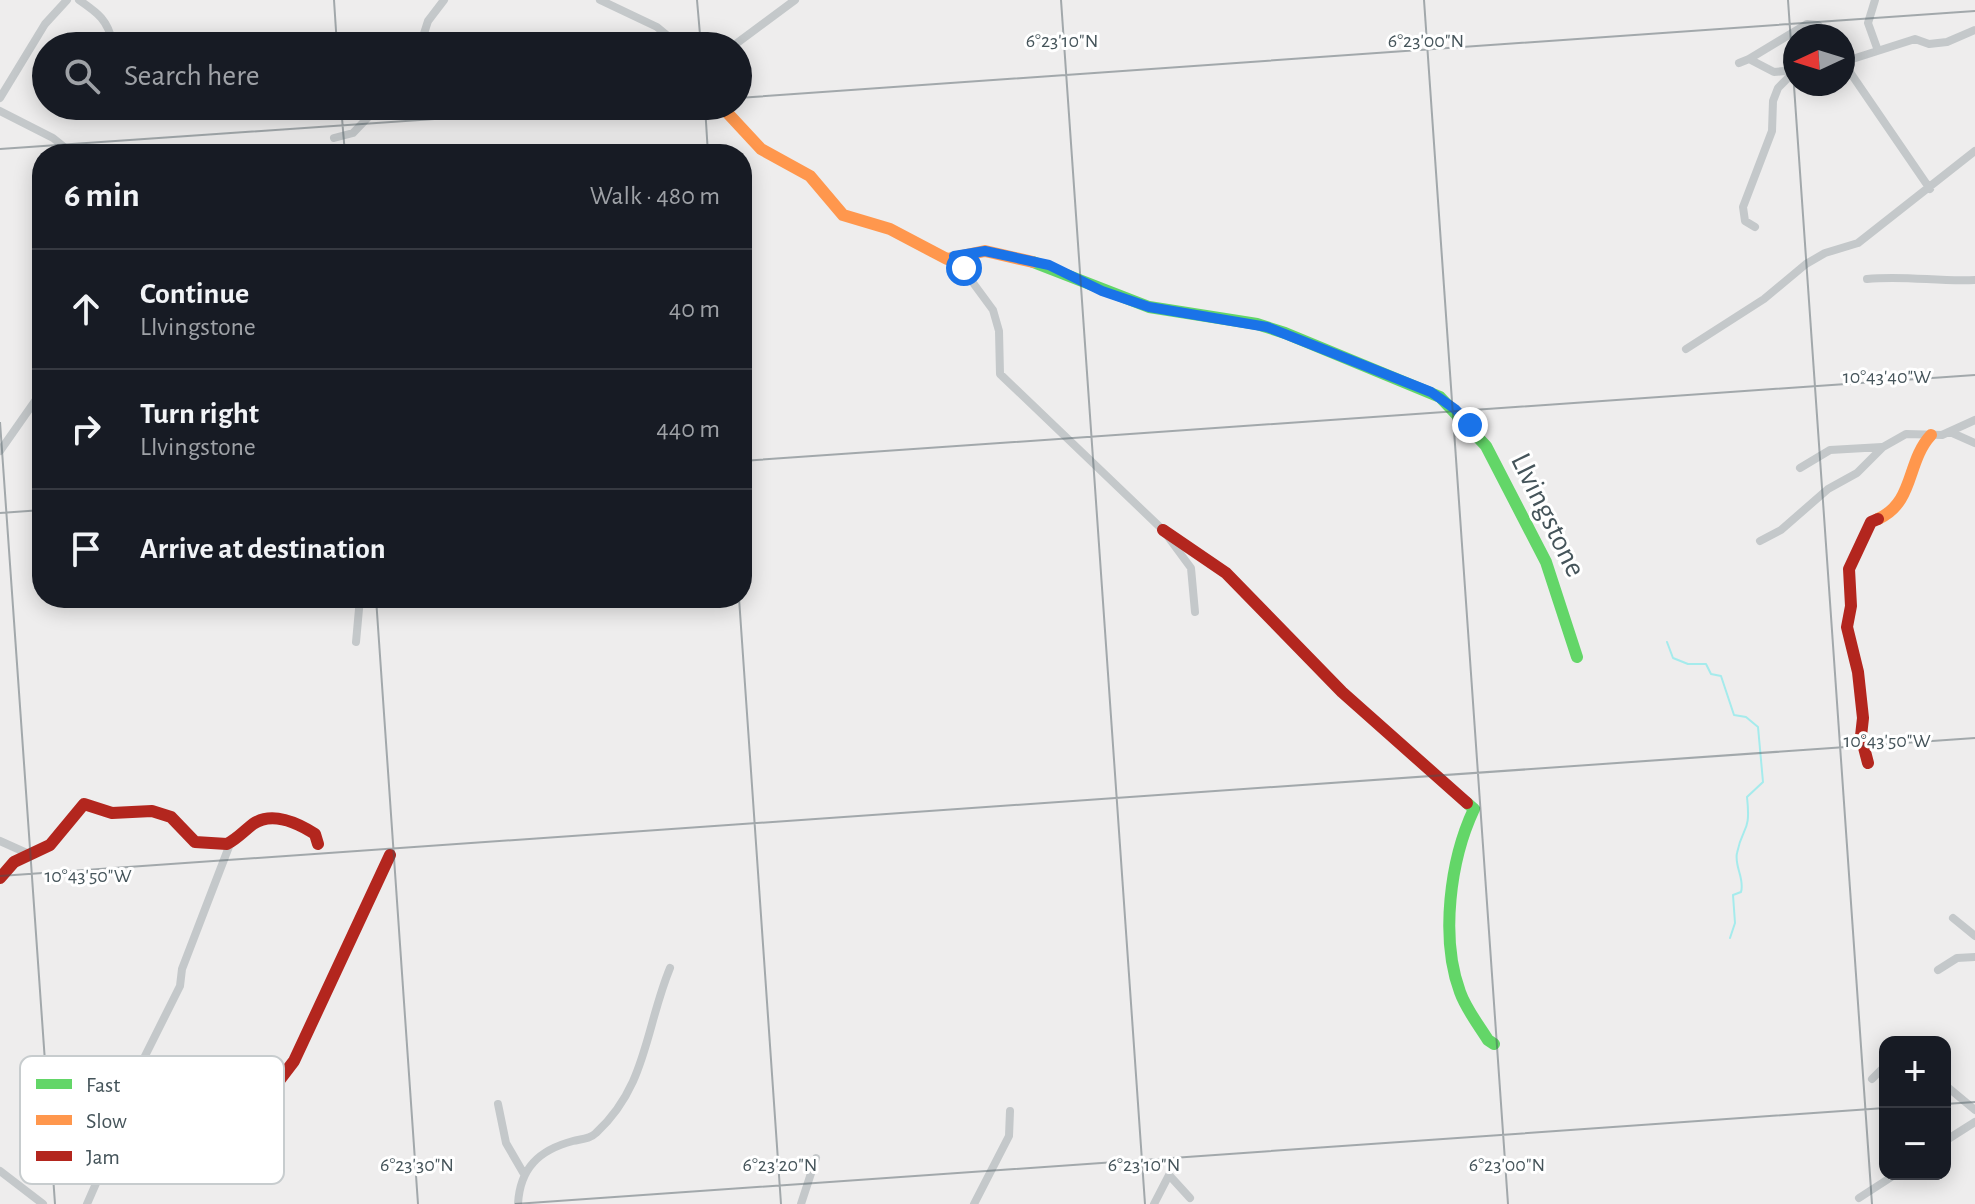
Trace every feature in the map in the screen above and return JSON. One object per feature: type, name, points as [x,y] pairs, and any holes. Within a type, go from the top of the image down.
[{"type":"street","points":[[40,32],[67,0]]},
{"type":"street","points":[[80,0],[100,14],[110,32]]},
{"type":"street","points":[[424,32],[428,21],[444,0]]},
{"type":"street","points":[[600,0],[663,32]]},
{"type":"street","points":[[752,32],[795,0]]},
{"type":"street","points":[[1875,0],[1868,23],[1877,48]]},
{"type":"street","points":[[1855,57],[1915,39],[1929,44],[1947,42],[1975,30]]},
{"type":"street","points":[[1739,63],[1783,38]]},
{"type":"street","points":[[0,98],[32,45]]},
{"type":"street","points":[[1749,59],[1774,72],[1783,72]]},
{"type":"street","points":[[1855,80],[1930,189]]},
{"type":"street","points":[[1755,227],[1745,221],[1743,207],[1766,153],[1778,88],[1783,83]]},
{"type":"street","points":[[0,111],[60,144]]},
{"type":"street","points":[[334,138],[353,133],[366,120]]},
{"type":"street","name":"LIvingstone","points":[[734,120],[761,149],[810,176],[850,220],[881,226],[936,255],[954,256],[985,251],[1011,260],[1038,262],[1149,307],[1257,324],[1440,397],[1470,425],[1486,446],[1546,562],[1577,657]]},
{"type":"street","points":[[1686,349],[1764,299],[1806,264],[1841,246],[1858,243],[1975,151]]},
{"type":"street","points":[[954,256],[993,310],[999,331],[1000,374],[1163,530],[1226,573],[1342,692],[1474,809],[1463,826],[1451,939],[1459,990],[1494,1044]]},
{"type":"street","points":[[1867,279],[1913,276],[1937,281],[1975,280]]},
{"type":"street","points":[[0,451],[32,405]]},
{"type":"street","points":[[1760,541],[1781,530],[1828,489],[1857,473],[1883,447],[1906,434],[1950,432],[1975,420]]},
{"type":"street","points":[[1950,432],[1975,443]]},
{"type":"street","points":[[1868,763],[1861,736],[1863,718],[1858,672],[1847,627],[1851,606],[1849,569],[1871,522],[1893,512],[1901,503],[1918,446],[1931,435]]},
{"type":"street","points":[[1800,468],[1830,450],[1883,447]]},
{"type":"street","points":[[1163,530],[1191,568],[1195,612]]},
{"type":"street","points":[[356,642],[359,608]]},
{"type":"street","points":[[0,878],[14,862],[50,845],[62,835],[84,804],[122,814],[152,811],[171,817],[195,842],[230,844]]},
{"type":"street","points":[[148,1056],[180,986],[182,969],[230,844],[258,821],[279,819],[309,830],[315,834],[318,844]]},
{"type":"street","points":[[0,841],[29,854]]},
{"type":"street","points":[[284,1074],[294,1061],[390,855]]},
{"type":"street","points":[[1953,918],[1975,936]]},
{"type":"street","points":[[1938,970],[1957,958],[1975,957]]},
{"type":"street","points":[[518,1204],[524,1174],[544,1150],[592,1136],[621,1107],[646,1052],[657,999],[670,968]]},
{"type":"street","points":[[1872,1079],[1879,1072]]},
{"type":"street","points":[[1951,1090],[1975,1110]]},
{"type":"street","points":[[498,1104],[506,1143],[524,1174]]},
{"type":"street","points":[[974,1204],[1009,1136],[1010,1111]]},
{"type":"street","points":[[1951,1137],[1975,1122]]},
{"type":"street","points":[[801,1204],[816,1158]]},
{"type":"street","points":[[0,1171],[43,1204]]},
{"type":"street","points":[[1154,1204],[1169,1175],[1190,1198]]},
{"type":"street","points":[[1859,1198],[1887,1180]]},
{"type":"street","points":[[87,1204],[96,1184]]},
{"type":"waterway","points":[[1667,642],[1673,658],[1688,664],[1706,664],[1711,674],[1721,676],[1734,715],[1746,717],[1758,727],[1763,782],[1747,797],[1747,823],[1736,858],[1742,887],[1741,892],[1733,895],[1735,923],[1730,938]]},
{"type":"traffic: fast","points":[[1033,262],[1149,307],[1257,324],[1285,333],[1440,397],[1486,446],[1546,562],[1577,657]]},
{"type":"traffic: fast","points":[[1467,803],[1474,809],[1454,875],[1450,899],[1450,948],[1463,998],[1488,1040],[1494,1044]]},
{"type":"traffic: slow","points":[[734,120],[761,149],[810,176],[843,215],[890,229],[947,259],[985,251],[1033,262]]},
{"type":"traffic: slow","points":[[1878,519],[1890,512],[1898,502],[1917,457],[1931,435]]},
{"type":"traffic: jam","points":[[1868,763],[1861,736],[1863,718],[1858,672],[1847,627],[1851,606],[1849,569],[1871,522],[1878,519]]},
{"type":"traffic: jam","points":[[1163,530],[1226,573],[1342,692],[1467,803]]},
{"type":"traffic: jam","points":[[0,878],[14,862],[50,845],[84,804],[112,813],[152,811],[171,817],[195,842],[227,844],[260,820],[276,819],[301,826],[315,834],[318,844]]},
{"type":"traffic: jam","points":[[284,1074],[294,1061],[390,855]]},
{"type":"route","points":[[964,268],[954,256],[985,251],[1011,260],[1049,265],[1102,291],[1149,307],[1257,324],[1431,392],[1455,409],[1470,425]]}]
